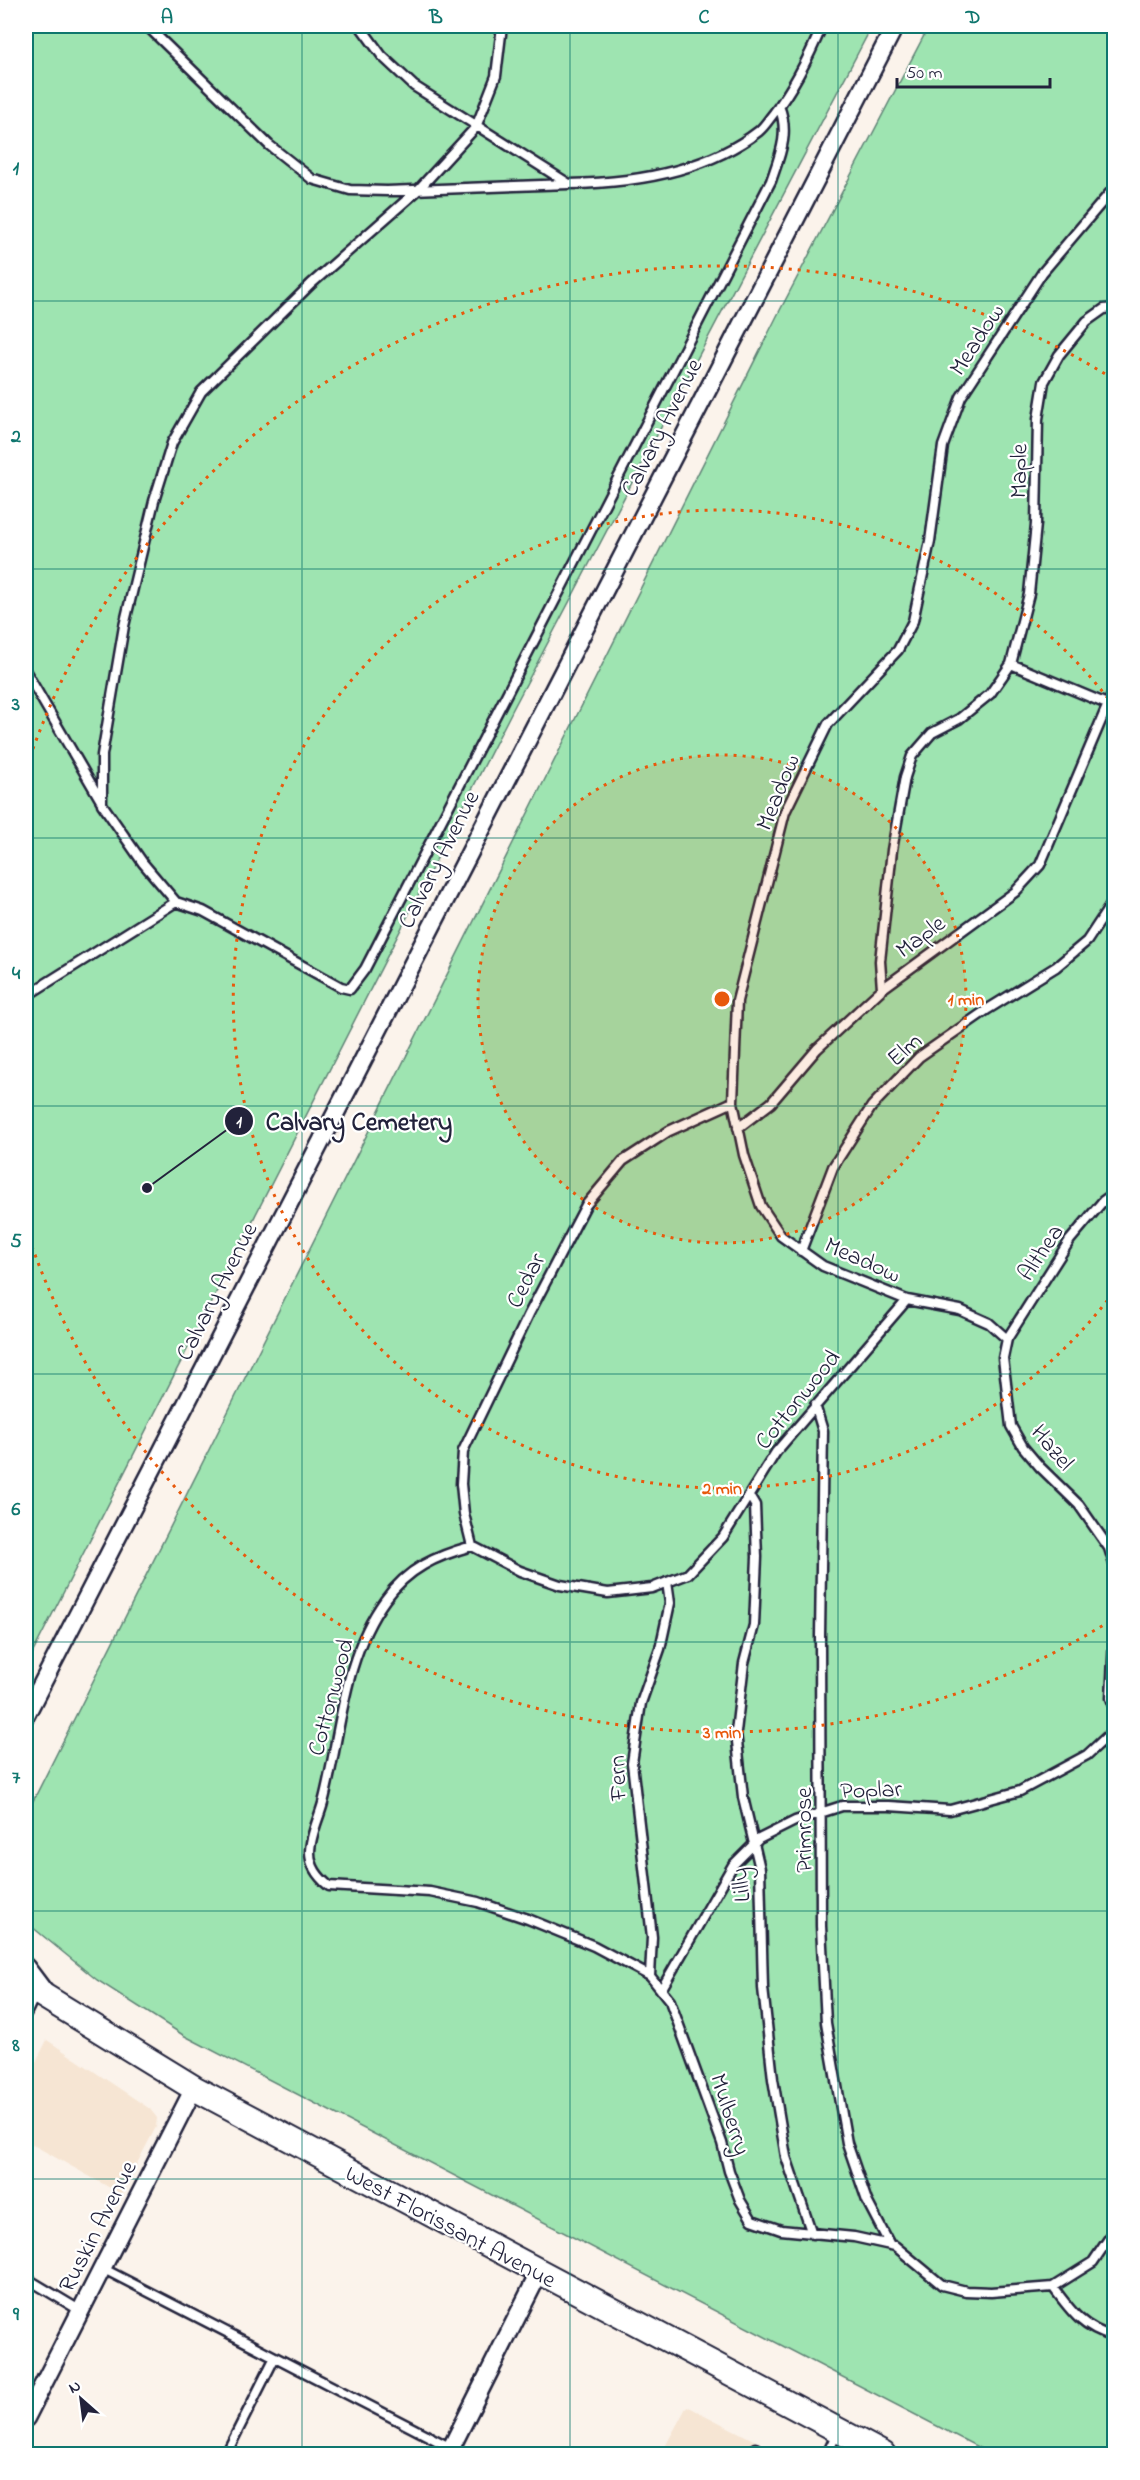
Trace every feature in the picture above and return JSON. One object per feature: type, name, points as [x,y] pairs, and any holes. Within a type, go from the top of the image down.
[{"type":"main road","name":"West Florissant Avenue","points":[[38,1993],[194,2088],[884,2454]]},
{"type":"street","name":"Calvary Avenue","points":[[26,1715],[895,26]]},
{"type":"street","points":[[26,1967],[38,1993]]},
{"type":"street","name":"Ruskin Avenue","points":[[26,2418],[194,2088]]},
{"type":"street","points":[[455,2452],[540,2273]]},
{"type":"lane","points":[[147,26],[269,145],[312,179],[350,190],[598,184],[659,176],[712,159],[761,130],[807,62],[822,26]]},
{"type":"lane","points":[[360,26],[382,56],[414,86],[569,184]]},
{"type":"lane","points":[[102,804],[102,755],[124,626],[154,501],[172,443],[201,392],[310,284],[418,189],[476,127],[496,76],[502,26]]},
{"type":"lane","points":[[26,672],[102,804],[136,855],[176,902],[203,911],[341,987],[350,989],[357,982],[581,553],[771,181],[782,151],[786,127],[779,106]]},
{"type":"lane","name":"Meadow","points":[[1007,1339],[989,1323],[960,1310],[907,1300],[823,1266],[781,1236],[761,1206],[744,1155],[733,1102],[737,1001],[785,812],[828,724],[898,650],[913,621],[930,541],[943,446],[961,397],[1042,273],[1114,188]]},
{"type":"lane","name":"Maple","points":[[882,989],[880,961],[892,850],[905,777],[912,756],[932,733],[959,719],[990,694],[1011,664],[1029,594],[1036,524],[1038,419],[1044,382],[1059,355],[1087,321],[1104,309],[1114,308]]},
{"type":"lane","points":[[1011,664],[1111,705]]},
{"type":"lane","name":"Maple","points":[[738,1128],[771,1103],[817,1048],[882,989],[1015,892],[1040,865],[1111,705],[1114,690]]},
{"type":"lane","name":"Elm","points":[[801,1251],[833,1167],[872,1106],[919,1057],[988,1009],[1056,967],[1087,941],[1114,900]]},
{"type":"lane","points":[[26,996],[176,902]]},
{"type":"lane","name":"Cedar","points":[[472,1546],[460,1484],[463,1452],[529,1314],[586,1205],[622,1161],[669,1131],[733,1102]]},
{"type":"lane","name":"Althea","points":[[1007,1339],[1070,1240],[1103,1201],[1114,1193]]},
{"type":"lane","name":"Cottonwood","points":[[318,1877],[312,1866],[310,1850],[323,1803],[354,1660],[385,1600],[409,1575],[438,1555],[472,1546],[520,1571],[560,1586],[608,1593],[652,1588],[688,1574],[716,1545],[776,1452],[907,1300]]},
{"type":"lane","name":"Hazel","points":[[1007,1339],[1003,1358],[1011,1426],[1023,1447],[1040,1467],[1079,1504],[1109,1548],[1114,1564]]},
{"type":"lane","name":"Primrose","points":[[815,1405],[823,1431],[820,1636],[821,1926],[826,2023],[847,2143],[867,2201],[890,2245]]},
{"type":"lane","name":"Lilly","points":[[749,1495],[755,1506],[757,1557],[754,1625],[744,1663],[736,1732],[743,1797],[760,1869],[763,1988],[773,2079],[786,2157],[812,2234]]},
{"type":"lane","name":"Fern","points":[[650,1976],[652,1937],[632,1763],[641,1703],[660,1649],[670,1604],[667,1582]]},
{"type":"lane","points":[[1114,1638],[1111,1698],[1114,1706]]},
{"type":"lane","name":"Poplar","points":[[661,1990],[733,1864],[759,1839],[795,1821],[842,1806],[950,1810],[1020,1791],[1087,1755],[1114,1730]]},
{"type":"lane","name":"Mulberry","points":[[318,1877],[329,1886],[430,1892],[478,1902],[528,1919],[594,1946],[650,1976],[670,2001],[722,2143],[729,2171],[740,2200],[752,2220],[780,2230],[854,2237],[895,2246],[942,2285],[966,2291],[991,2292],[1053,2287]]},
{"type":"lane","points":[[26,2014],[38,1993]]},
{"type":"lane","points":[[1114,2231],[1093,2262],[1053,2287],[1071,2311],[1095,2331],[1114,2337]]},
{"type":"lane","points":[[102,2268],[455,2452]]},
{"type":"lane","points":[[26,2278],[81,2311]]},
{"type":"lane","points":[[226,2454],[275,2357]]},
{"type":"lane","points":[[828,2454],[838,2431]]},
{"type":"lane","points":[[755,2448],[768,2454]]},
{"type":"shaded area","points":[[47,2040],[150,2109],[157,2118],[156,2127],[121,2194],[26,2141],[26,2082]]},
{"type":"shaded area","points":[[687,2406],[781,2454],[661,2454]]},
{"type":"green space","points":[[26,26],[872,26],[513,709],[26,1666]]},
{"type":"green space","points":[[929,26],[1114,26],[1114,2454],[991,2454],[183,2035],[97,1980],[26,1922],[26,1815],[777,316]]},
{"type":"place","name":"Calvary Cemetery","points":[[147,1188]]}]
